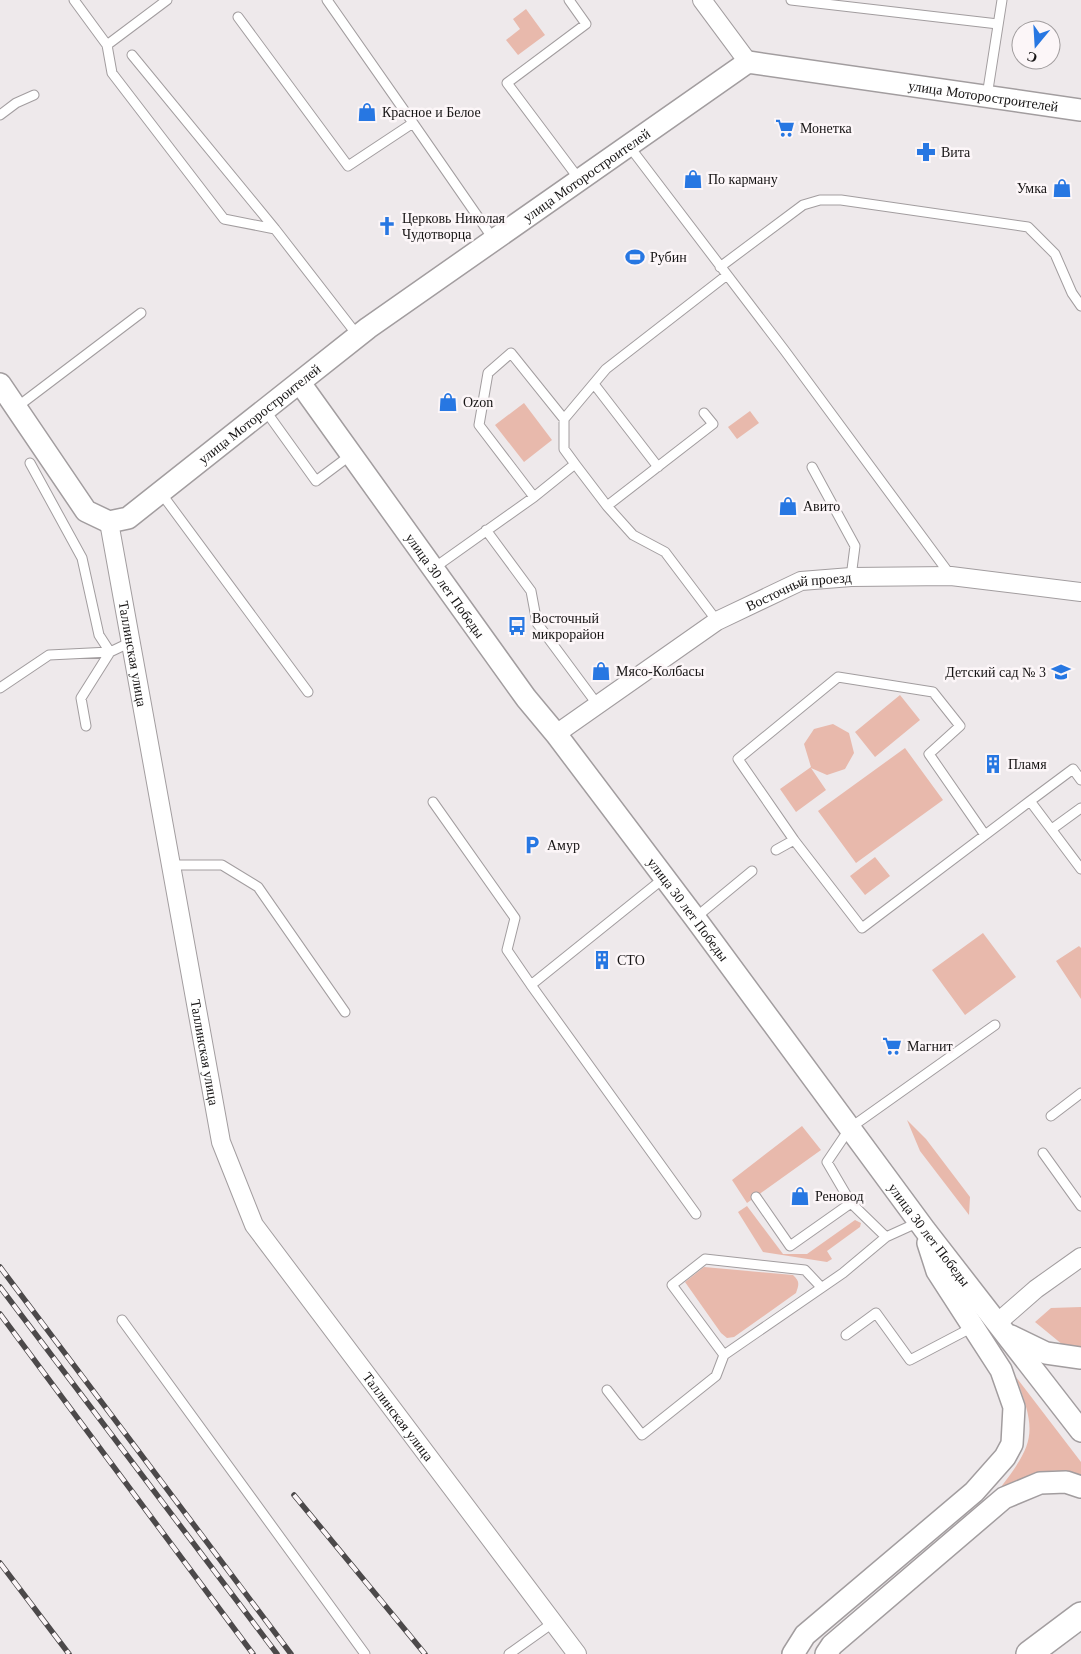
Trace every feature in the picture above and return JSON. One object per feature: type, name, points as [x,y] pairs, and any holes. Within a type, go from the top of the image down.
[{"type":"main road","points":[[1029,1654],[1081,1615]]},
{"type":"street","points":[[702,0],[748,62]]},
{"type":"street","name":"улица Моторостроителей","points":[[109,522],[128,518],[358,336],[748,62],[1081,110]]},
{"type":"street","name":"улица 30 лет Победы","points":[[300,383],[353,454],[526,698],[556,734],[695,918],[922,1226],[1081,1431]]},
{"type":"street","points":[[0,384],[86,511],[109,522]]},
{"type":"street","name":"Таллинская улица","points":[[109,522],[221,1142],[254,1225],[577,1654]]},
{"type":"street","name":"Восточный проезд","points":[[556,734],[717,621],[801,581],[851,577],[951,576],[1081,592]]},
{"type":"street","points":[[793,1654],[805,1635],[974,1492],[1005,1457],[1012,1444],[1014,1407],[1001,1370],[971,1328],[937,1271],[922,1226]]},
{"type":"street","points":[[1081,1257],[1036,1289],[1001,1328],[1046,1353],[1081,1358]]},
{"type":"street","points":[[826,1654],[840,1638],[1004,1498],[1040,1483],[1066,1482],[1081,1487]]},
{"type":"lane","points":[[74,0],[108,45],[112,73],[224,219],[275,229]]},
{"type":"lane","points":[[108,45],[167,0]]},
{"type":"lane","points":[[327,0],[494,240]]},
{"type":"lane","points":[[569,0],[586,24],[507,83],[579,179]]},
{"type":"lane","points":[[791,0],[998,24]]},
{"type":"lane","points":[[987,96],[1002,0]]},
{"type":"lane","points":[[238,17],[348,166],[413,123]]},
{"type":"lane","points":[[132,55],[275,229],[358,336]]},
{"type":"lane","points":[[0,115],[16,103],[34,96]]},
{"type":"lane","points":[[629,146],[951,576]]},
{"type":"lane","points":[[720,267],[803,205],[820,200],[841,200],[1028,227],[1055,254],[1072,293],[1081,306]]},
{"type":"lane","points":[[564,419],[606,369],[727,275]]},
{"type":"lane","points":[[17,407],[141,313]]},
{"type":"lane","points":[[534,496],[479,425],[488,373],[511,353],[564,419],[564,449],[574,464],[633,535],[666,552],[717,621]]},
{"type":"lane","points":[[594,384],[658,467]]},
{"type":"lane","points":[[265,410],[316,481],[353,454]]},
{"type":"lane","points":[[607,506],[713,424],[704,413]]},
{"type":"lane","points":[[30,463],[82,558],[99,634],[110,652]]},
{"type":"lane","points":[[434,568],[534,496],[574,464]]},
{"type":"lane","points":[[812,467],[855,546],[851,577]]},
{"type":"lane","points":[[161,492],[308,692]]},
{"type":"lane","points":[[486,530],[531,591],[537,623],[597,704]]},
{"type":"lane","points":[[0,688],[49,655],[110,652],[131,642]]},
{"type":"lane","points":[[86,726],[81,698],[110,652]]},
{"type":"lane","points":[[985,835],[929,754],[960,726],[933,692],[838,677],[738,759],[794,840],[862,928],[1073,769],[1081,780]]},
{"type":"lane","points":[[1030,801],[1081,869]]},
{"type":"lane","points":[[433,802],[515,918],[507,950],[696,1214]]},
{"type":"lane","points":[[1052,829],[1081,808]]},
{"type":"lane","points":[[776,850],[794,840]]},
{"type":"lane","points":[[170,865],[222,865],[258,887],[345,1012]]},
{"type":"lane","points":[[695,918],[752,871]]},
{"type":"lane","points":[[531,985],[664,878]]},
{"type":"lane","points":[[886,1237],[851,1203],[827,1162],[850,1128],[995,1025]]},
{"type":"lane","points":[[1051,1116],[1081,1093]]},
{"type":"lane","points":[[1043,1153],[1081,1206]]},
{"type":"lane","points":[[756,1197],[790,1246],[851,1203]]},
{"type":"lane","points":[[607,1390],[642,1435],[716,1376],[724,1355],[843,1273],[886,1237],[922,1226]]},
{"type":"lane","points":[[724,1355],[672,1285],[705,1259],[805,1270],[821,1287]]},
{"type":"lane","points":[[846,1334],[876,1313],[910,1360],[971,1328]]},
{"type":"lane","points":[[122,1320],[365,1654]]},
{"type":"lane","points":[[509,1654],[554,1622]]},
{"type":"shaded area","points":[[526,9],[545,35],[518,55],[506,40],[520,29],[513,19]]},
{"type":"shaded area","points":[[524,403],[552,440],[524,462],[495,425]]},
{"type":"shaded area","points":[[750,411],[759,423],[737,439],[728,427]]},
{"type":"shaded area","points":[[900,695],[920,720],[875,757],[855,732]]},
{"type":"shaded area","points":[[833,724],[849,733],[854,753],[845,769],[827,775],[811,768],[826,790],[796,812],[780,789],[811,767],[804,744],[814,729]]},
{"type":"shaded area","points":[[905,748],[943,800],[856,863],[818,811]]},
{"type":"shaded area","points":[[875,857],[890,876],[865,895],[850,876]]},
{"type":"shaded area","points":[[983,933],[1016,977],[965,1015],[932,970]]},
{"type":"shaded area","points":[[1079,946],[1081,948],[1081,999],[1056,961]]},
{"type":"shaded area","points":[[907,1120],[926,1139],[970,1197],[969,1215],[920,1151]]},
{"type":"shaded area","points":[[802,1126],[821,1150],[747,1203],[732,1180]]},
{"type":"shaded area","points":[[747,1206],[783,1254],[807,1254],[855,1220],[861,1223],[860,1227],[827,1251],[832,1259],[827,1262],[763,1252],[738,1212]]},
{"type":"shaded area","points":[[704,1267],[793,1275],[798,1281],[798,1288],[796,1293],[734,1337],[727,1338],[721,1333],[685,1282]]},
{"type":"shaded area","points":[[1081,1307],[1081,1348],[1063,1345],[1035,1322],[1051,1308]]},
{"type":"shaded area","points":[[1016,1377],[1081,1462],[1081,1475],[1059,1471],[1040,1472],[1023,1478],[1003,1489],[1001,1487],[1021,1458],[1029,1435],[1027,1410]]},
{"type":"railway","points":[[0,1267],[291,1654]]},
{"type":"railway","points":[[0,1287],[277,1654]]},
{"type":"railway","points":[[0,1314],[253,1654]]},
{"type":"railway","points":[[294,1495],[425,1654]]},
{"type":"railway","points":[[0,1563],[69,1654]]},
{"type":"place","name":"Красное и Белое","points":[[367,112]]},
{"type":"place","name":"Монетка","points":[[785,128]]},
{"type":"place","name":"Вита","points":[[926,152]]},
{"type":"place","name":"По карману","points":[[693,179]]},
{"type":"place","name":"Умка","points":[[1062,188]]},
{"type":"place","name":"Церковь Николая Чудотворца","points":[[387,226]]},
{"type":"place","name":"Рубин","points":[[635,257]]},
{"type":"place","name":"Ozon","points":[[448,402]]},
{"type":"place","name":"Авито","points":[[788,506]]},
{"type":"place","name":"Восточный микрорайон","points":[[517,626]]},
{"type":"place","name":"Мясо-Колбасы","points":[[601,671]]},
{"type":"place","name":"Детский сад № 3","points":[[1061,672]]},
{"type":"place","name":"Пламя","points":[[993,764]]},
{"type":"place","name":"Амур","points":[[532,845]]},
{"type":"place","name":"СТО","points":[[602,960]]},
{"type":"place","name":"Магнит","points":[[892,1046]]},
{"type":"place","name":"Реновод","points":[[800,1196]]}]
